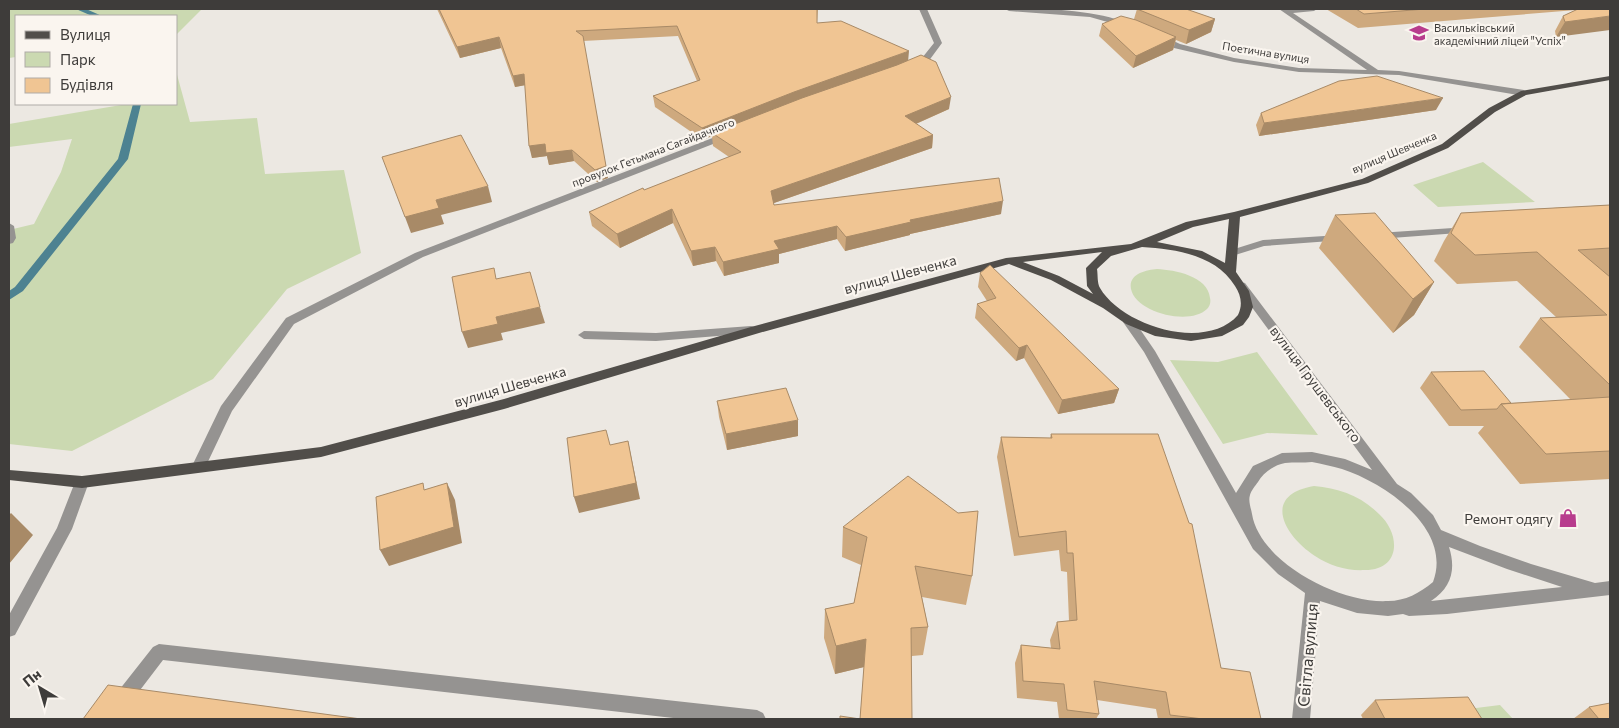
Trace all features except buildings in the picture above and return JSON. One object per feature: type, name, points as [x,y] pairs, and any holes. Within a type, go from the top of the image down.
[{"type":"main road","name":"вулиця Шевченка","points":[[1142,244],[1190,224],[1235,215],[1365,182],[1445,146],[1492,110],[1524,93],[1610,78]]},
{"type":"main road","points":[[1234,277],[1232,253],[1235,215]]},
{"type":"main road","points":[[1010,260],[1055,278],[1129,322],[1156,332],[1186,337],[1213,335],[1234,327],[1245,314],[1247,298],[1234,277],[1218,264],[1189,251],[1174,247],[1142,244],[1128,246],[1105,254],[1092,269],[1093,288],[1098,298],[1108,308]]},
{"type":"main road","name":"вулиця Шевченка","points":[[9,475],[82,482],[321,452],[504,404],[755,330],[1010,260],[1128,246]]},
{"type":"street","points":[[901,70],[926,60],[938,43],[923,9]]},
{"type":"street","points":[[1009,9],[1090,15]]},
{"type":"street","points":[[1072,9],[1137,28]]},
{"type":"street","points":[[1285,10],[1314,9]]},
{"type":"street","points":[[1285,10],[1376,72]]},
{"type":"street","name":"Поетична вулиця","points":[[1153,35],[1177,46],[1234,60],[1299,70],[1399,72],[1524,93]]},
{"type":"street","name":"провулок Гетьмана Сагайдачного","points":[[199,466],[226,408],[290,320],[419,255],[733,133]]},
{"type":"street","points":[[9,226],[11,238],[9,241]]},
{"type":"street","points":[[1232,253],[1263,243],[1480,229]]},
{"type":"street","name":"вулиця Грушевського","points":[[1234,277],[1393,487]]},
{"type":"street","points":[[1129,322],[1149,351],[1258,545],[1281,569],[1313,590],[1351,605],[1389,610],[1447,607],[1603,588]]},
{"type":"street","points":[[584,336],[656,337],[755,330]]},
{"type":"street","points":[[1245,519],[1242,495],[1252,475],[1271,462],[1297,457],[1329,459],[1362,470],[1393,487],[1420,510],[1438,535],[1445,562],[1439,586],[1419,602],[1389,610]]},
{"type":"street","points":[[9,630],[64,529],[82,482]]},
{"type":"street","points":[[1438,535],[1512,566],[1603,588]]},
{"type":"street","name":"Світла вулиця","points":[[1301,719],[1313,590]]},
{"type":"street","points":[[108,719],[159,652],[758,719]]},
{"type":"green space","points":[[9,9],[202,9],[178,33],[178,15],[15,15],[15,57],[9,58]]},
{"type":"green space","points":[[178,78],[190,122],[257,118],[265,174],[344,170],[361,253],[287,289],[213,379],[72,451],[9,444],[9,230],[34,224],[61,172],[72,139],[9,147],[9,124],[121,105],[178,105]]},
{"type":"green space","points":[[1483,162],[1535,202],[1438,207],[1413,185]]},
{"type":"green space","points":[[1157,269],[1181,273],[1197,279],[1208,290],[1210,305],[1208,308],[1199,314],[1177,316],[1164,314],[1143,305],[1135,297],[1131,289],[1132,280],[1143,272]]},
{"type":"green space","points":[[1257,352],[1318,435],[1267,433],[1223,444],[1170,360],[1218,362]]},
{"type":"green space","points":[[1314,486],[1349,494],[1365,502],[1379,514],[1391,531],[1394,541],[1394,550],[1391,558],[1385,564],[1377,568],[1365,570],[1339,567],[1315,556],[1294,538],[1283,517],[1283,507],[1287,498],[1298,491]]},
{"type":"green space","points":[[1500,705],[1513,719],[1452,719],[1452,711]]},
{"type":"waterway","points":[[80,9],[95,15]]},
{"type":"waterway","points":[[9,296],[19,289],[123,159],[137,105]]},
{"type":"place","name":"Васильківський академічний ліцей \"Успіх\"","points":[[1419,33]]},
{"type":"place","name":"Ремонт одягу","points":[[1568,518]]}]
